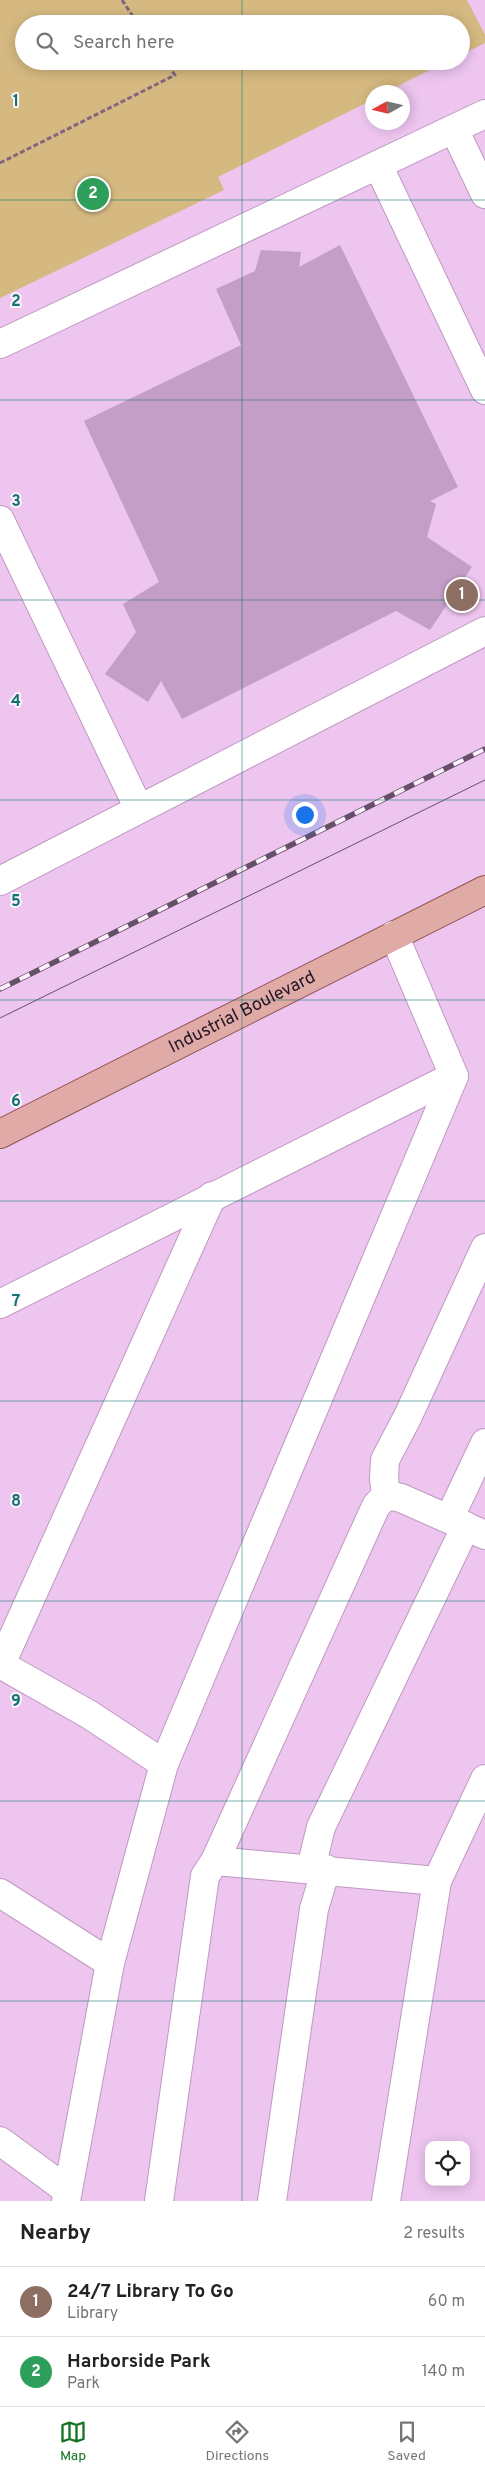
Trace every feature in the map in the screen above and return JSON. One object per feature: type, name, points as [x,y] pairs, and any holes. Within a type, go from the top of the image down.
[{"type":"main road","name":"Industrial Boulevard","points":[[0,1134],[485,890]]},
{"type":"street","points":[[0,344],[485,114]]},
{"type":"street","points":[[454,129],[485,194]]},
{"type":"street","points":[[378,165],[485,390]]},
{"type":"street","points":[[0,520],[139,809]]},
{"type":"street","points":[[0,881],[485,631]]},
{"type":"street","points":[[0,2141],[67,2195],[110,1963],[164,1764],[454,1076],[394,935]]},
{"type":"street","points":[[0,1304],[454,1076]]},
{"type":"street","points":[[164,1764],[90,1715],[0,1664],[212,1196]]},
{"type":"street","points":[[159,2201],[205,1876],[215,1862],[376,1506],[386,1495],[384,1479],[385,1460],[408,1416],[485,1248]]},
{"type":"street","points":[[272,2201],[314,1909],[321,1827],[467,1527],[485,1443]]},
{"type":"street","points":[[386,1495],[401,1498],[467,1527]]},
{"type":"street","points":[[386,2201],[437,1881],[485,1779]]},
{"type":"street","points":[[215,1862],[318,1869],[437,1881]]},
{"type":"street","points":[[0,1893],[110,1963]]},
{"type":"path","points":[[122,0],[132,15]]},
{"type":"path","points":[[0,163],[175,75],[171,70]]},
{"type":"shaded area","points":[[0,0],[467,0],[485,35],[485,43],[470,50],[470,15],[15,15],[15,70],[430,70],[400,85],[365,85],[365,104],[218,177],[224,190],[0,298]]},
{"type":"building","points":[[340,245],[458,487],[430,501],[436,504],[427,537],[472,567],[430,630],[396,611],[182,719],[161,681],[148,702],[105,674],[136,632],[123,604],[159,582],[84,421],[241,345],[216,289],[255,271],[261,250],[301,252],[299,267]]},
{"type":"tram line","points":[[0,1018],[485,780]]},
{"type":"railway","points":[[0,989],[485,749]]},
{"type":"place","name":"Harborside Park","points":[[93,194]]},
{"type":"place","name":"24/7 Library To Go","points":[[462,595]]}]
